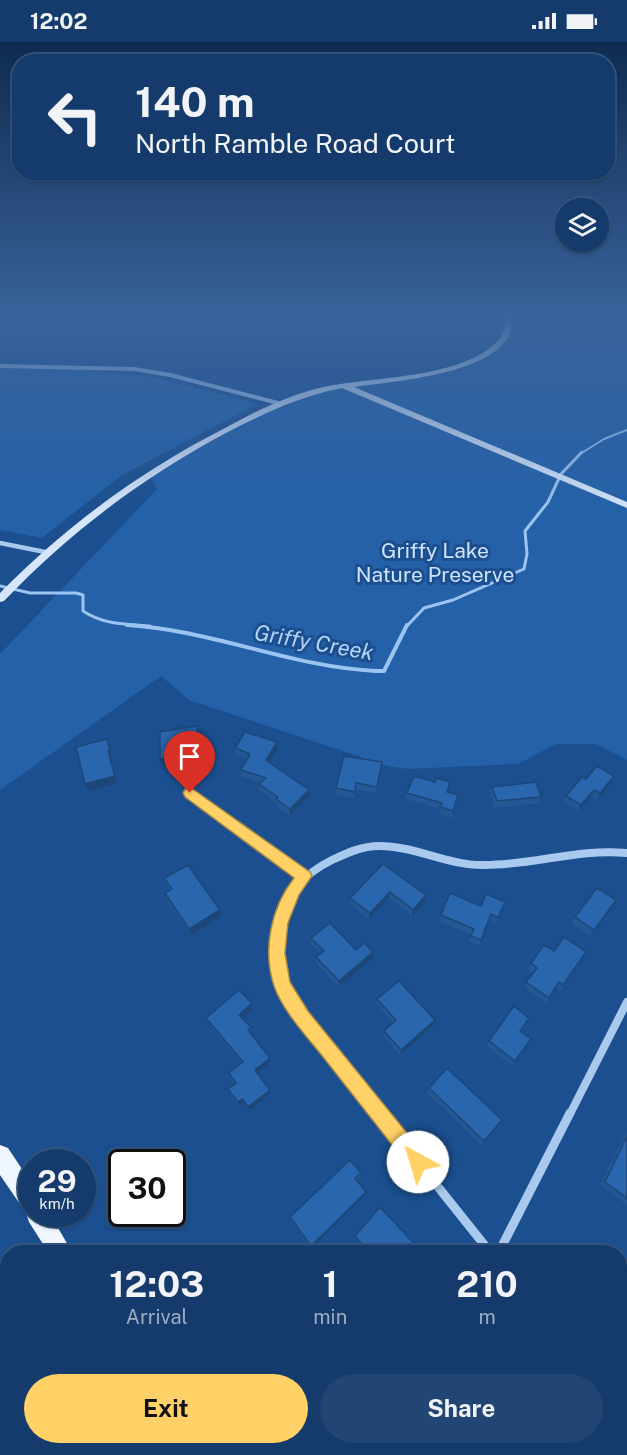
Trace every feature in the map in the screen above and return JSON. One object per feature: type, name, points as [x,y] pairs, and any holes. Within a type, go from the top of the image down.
[{"type":"main road","points":[[0,1156],[18,1183]]},
{"type":"main road","points":[[45,1227],[57,1245]]},
{"type":"street","points":[[198,382],[282,404]]},
{"type":"street","points":[[0,598],[45,552],[131,484],[224,431],[282,404],[321,390],[371,382]]},
{"type":"street","points":[[345,386],[627,505]]},
{"type":"street","points":[[0,543],[45,552]]},
{"type":"street","points":[[190,793],[304,876]]},
{"type":"street","points":[[484,1245],[302,1017],[282,985],[277,953],[279,923],[292,891],[304,876],[333,858],[364,847],[376,845],[398,847],[477,865],[606,851],[627,853]]},
{"type":"street","points":[[503,1245],[627,1002]]},
{"type":"green space","points":[[0,382],[172,382],[257,404],[122,475],[42,538],[0,530]]},
{"type":"green space","name":"Griffy Lake Nature Preserve","points":[[372,382],[627,382],[627,760],[596,744],[556,744],[518,764],[408,769],[388,766],[189,700],[161,676],[0,790],[0,654],[157,489],[148,473],[282,404],[321,390]]},
{"type":"building","points":[[197,726],[200,743],[174,747],[175,757],[160,759],[160,732]]},
{"type":"building","points":[[245,732],[277,742],[266,760],[309,790],[290,809],[276,799],[278,797],[259,784],[266,778],[241,770],[250,754],[235,748]]},
{"type":"building","points":[[107,739],[115,776],[85,784],[76,747]]},
{"type":"building","points":[[344,756],[382,762],[377,787],[356,783],[355,792],[336,788]]},
{"type":"building","points":[[597,766],[614,776],[600,793],[594,790],[581,805],[566,796],[582,777],[586,779]]},
{"type":"building","points":[[414,776],[435,782],[436,778],[450,782],[447,792],[458,795],[453,811],[440,807],[442,803],[407,793]]},
{"type":"building","points":[[536,782],[541,797],[497,801],[492,787]]},
{"type":"building","points":[[383,864],[426,895],[413,910],[390,892],[370,913],[350,898]]},
{"type":"building","points":[[188,865],[220,910],[189,929],[165,893],[172,889],[164,878]]},
{"type":"building","points":[[597,888],[616,900],[594,930],[575,917]]},
{"type":"building","points":[[450,893],[481,906],[486,894],[505,902],[498,918],[491,914],[481,940],[471,936],[474,929],[441,915]]},
{"type":"building","points":[[330,923],[356,950],[364,943],[373,952],[339,981],[316,957],[324,951],[311,938]]},
{"type":"building","points":[[564,937],[586,952],[563,985],[559,982],[549,998],[526,982],[537,968],[531,963],[544,945],[554,951]]},
{"type":"building","points":[[399,981],[435,1020],[401,1050],[384,1031],[396,1020],[377,999]]},
{"type":"building","points":[[239,990],[252,1003],[239,1015],[251,1027],[248,1030],[270,1058],[255,1070],[270,1090],[248,1107],[243,1099],[238,1102],[228,1089],[236,1083],[229,1073],[243,1062],[206,1018]]},
{"type":"building","points":[[514,1006],[529,1018],[520,1031],[531,1039],[515,1061],[489,1041]]},
{"type":"building","points":[[447,1068],[502,1120],[484,1141],[429,1088]]},
{"type":"building","points":[[627,1136],[627,1198],[605,1182]]},
{"type":"building","points":[[350,1160],[361,1173],[355,1178],[366,1192],[312,1245],[290,1217]]},
{"type":"building","points":[[380,1207],[415,1245],[363,1245],[355,1236]]},
{"type":"waterway","name":"Griffy Creek","points":[[580,454],[604,439],[627,430]]},
{"type":"waterway","name":"Griffy Creek","points":[[407,626],[424,608],[453,600],[524,569],[527,554],[525,531],[548,502],[561,474],[580,454]]},
{"type":"waterway","name":"Griffy Creek","points":[[0,586],[30,593],[76,593],[83,595],[83,611],[91,616],[115,623],[150,626]]},
{"type":"waterway","name":"Griffy Creek","points":[[127,625],[190,634],[313,663],[376,671],[384,671],[407,625]]},
{"type":"route","points":[[190,793],[304,876],[292,891],[279,923],[277,953],[282,985],[302,1017],[418,1162]]}]
